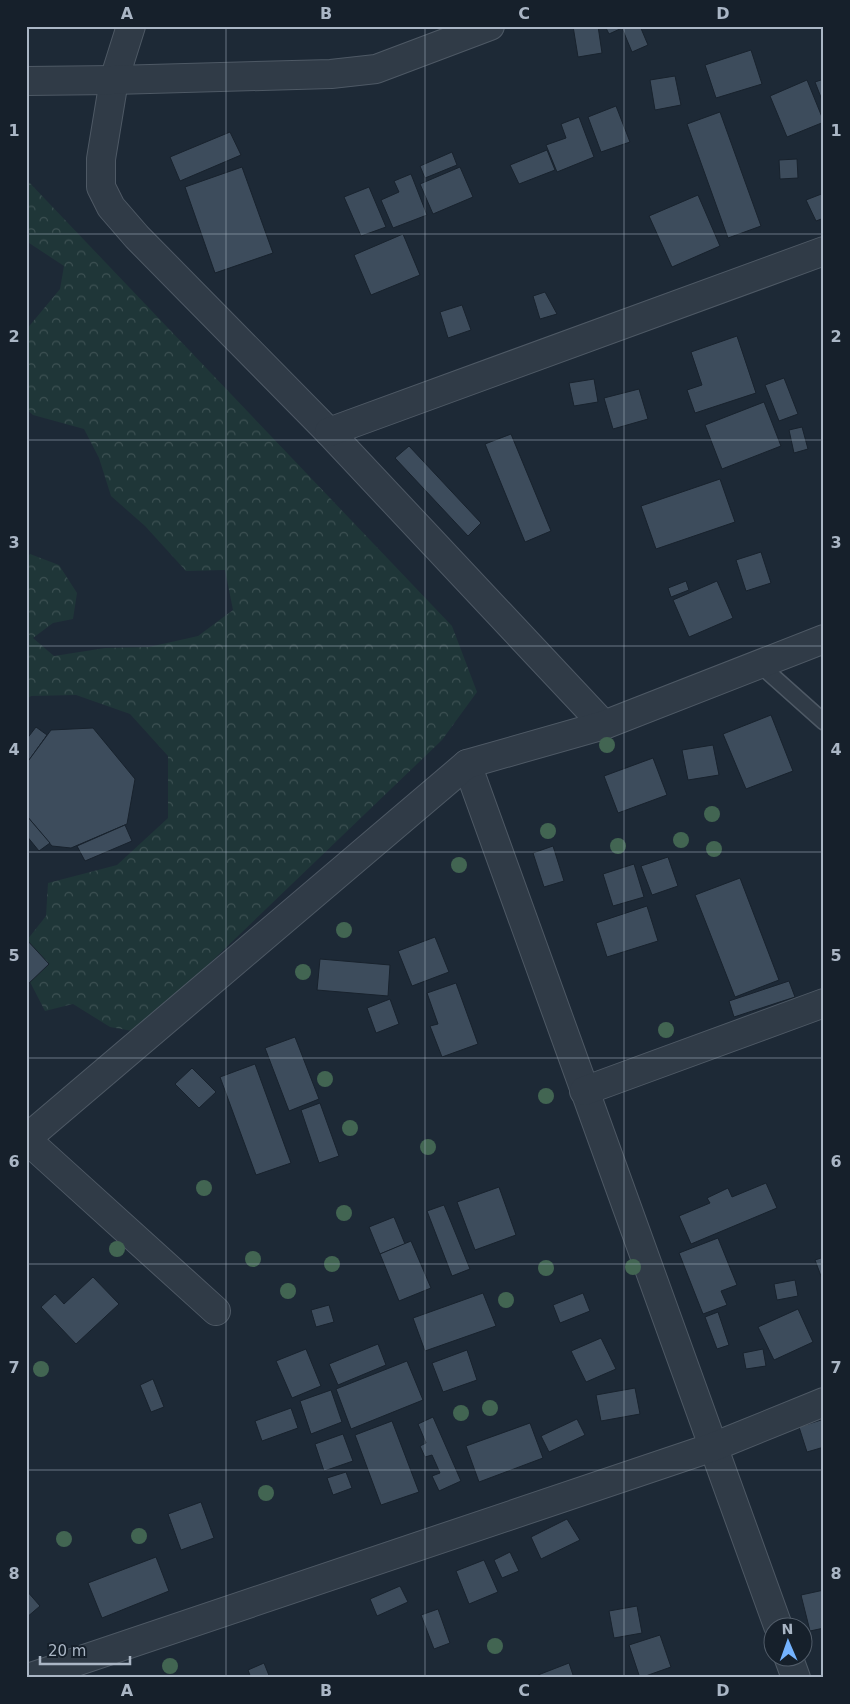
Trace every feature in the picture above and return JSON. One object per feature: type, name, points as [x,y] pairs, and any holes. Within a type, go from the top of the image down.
[{"type":"street","points":[[131,26],[114,80],[101,159],[101,187],[111,207],[137,237],[329,432],[604,725]]},
{"type":"street","points":[[26,81],[331,74],[376,69],[490,26]]},
{"type":"street","points":[[329,432],[824,251]]},
{"type":"street","points":[[216,1311],[26,1139],[467,764],[604,725],[824,639]]},
{"type":"street","points":[[467,764],[774,1616]]},
{"type":"street","points":[[584,1091],[824,1003]]},
{"type":"street","points":[[28,1678],[713,1447],[824,1402]]},
{"type":"street","points":[[792,1666],[796,1678]]},
{"type":"lane","points":[[759,664],[824,722]]},
{"type":"green space","points":[[26,179],[452,626],[477,692],[442,740],[138,1032],[110,1027],[73,1004],[45,1011],[30,982],[49,964],[27,940],[46,916],[48,883],[117,865],[168,818],[168,756],[130,714],[76,695],[31,696],[26,700],[26,559],[30,554],[59,565],[77,593],[73,619],[53,623],[33,638],[54,656],[105,648],[149,647],[198,636],[233,610],[225,570],[186,571],[145,526],[111,496],[99,458],[84,429],[33,415],[26,409],[26,330],[60,289],[64,266],[26,241]]},
{"type":"building","points":[[573,26],[598,26],[602,53],[578,57]]},
{"type":"building","points":[[605,26],[640,26],[648,45],[632,52],[622,28],[609,34]]},
{"type":"building","points":[[751,50],[762,84],[716,98],[705,65]]},
{"type":"building","points":[[675,76],[681,105],[655,110],[650,80]]},
{"type":"building","points":[[824,79],[824,105],[815,82]]},
{"type":"building","points":[[807,80],[824,122],[787,137],[770,96]]},
{"type":"building","points":[[616,106],[630,142],[601,152],[588,117]]},
{"type":"building","points":[[720,112],[761,226],[728,238],[687,124]]},
{"type":"building","points":[[579,117],[594,157],[557,172],[546,145],[566,138],[561,124]]},
{"type":"building","points":[[230,132],[241,155],[180,181],[170,157]]},
{"type":"building","points":[[547,150],[555,170],[519,184],[510,165]]},
{"type":"building","points":[[452,152],[457,165],[425,178],[420,166]]},
{"type":"building","points":[[797,159],[798,178],[780,179],[779,160]]},
{"type":"building","points":[[242,167],[273,253],[215,273],[185,187]]},
{"type":"building","points":[[460,167],[473,197],[433,214],[420,184]]},
{"type":"building","points":[[411,174],[427,215],[393,228],[381,200],[399,192],[394,181]]},
{"type":"building","points":[[369,187],[386,227],[361,236],[344,197]]},
{"type":"building","points":[[824,193],[824,218],[816,221],[806,200]]},
{"type":"building","points":[[698,195],[720,246],[672,267],[649,216]]},
{"type":"building","points":[[403,234],[420,275],[371,295],[354,255]]},
{"type":"building","points":[[545,292],[557,314],[540,319],[533,296]]},
{"type":"building","points":[[462,305],[471,330],[448,338],[440,312]]},
{"type":"building","points":[[737,336],[756,393],[695,413],[687,390],[702,385],[691,352]]},
{"type":"building","points":[[784,378],[798,414],[779,421],[765,385]]},
{"type":"building","points":[[594,379],[598,402],[574,406],[569,383]]},
{"type":"building","points":[[639,389],[648,419],[613,429],[604,398]]},
{"type":"building","points":[[764,402],[781,446],[722,469],[705,425]]},
{"type":"building","points":[[802,427],[808,449],[794,453],[789,430]]},
{"type":"building","points":[[511,434],[551,531],[525,542],[485,444]]},
{"type":"building","points":[[409,446],[481,523],[468,536],[395,458]]},
{"type":"building","points":[[720,479],[735,522],[656,549],[641,506]]},
{"type":"building","points":[[761,552],[771,583],[746,591],[736,560]]},
{"type":"building","points":[[686,581],[689,590],[671,597],[668,588]]},
{"type":"building","points":[[717,581],[733,618],[689,637],[673,600]]},
{"type":"building","points":[[771,715],[793,771],[746,789],[723,734]]},
{"type":"building","points":[[36,727],[47,735],[27,763],[26,740]]},
{"type":"building","points":[[93,728],[135,779],[127,824],[71,848],[52,846],[26,815],[26,764],[51,730]]},
{"type":"building","points":[[713,745],[719,775],[688,780],[682,750]]},
{"type":"building","points":[[653,758],[667,795],[618,813],[604,776]]},
{"type":"building","points":[[26,815],[50,843],[39,851],[26,835]]},
{"type":"building","points":[[125,825],[132,841],[85,861],[77,846]]},
{"type":"building","points":[[553,846],[564,881],[544,887],[533,853]]},
{"type":"building","points":[[668,857],[678,886],[652,895],[641,866]]},
{"type":"building","points":[[634,864],[644,897],[613,906],[603,874]]},
{"type":"building","points":[[740,878],[779,980],[735,997],[695,895]]},
{"type":"building","points":[[647,906],[658,941],[607,957],[596,923]]},
{"type":"building","points":[[435,937],[449,972],[412,986],[398,951]]},
{"type":"building","points":[[26,939],[49,964],[26,986]]},
{"type":"building","points":[[320,959],[390,965],[388,996],[317,990]]},
{"type":"building","points":[[789,981],[795,997],[734,1017],[729,1001]]},
{"type":"building","points":[[456,983],[478,1044],[442,1057],[430,1026],[438,1024],[427,993]]},
{"type":"building","points":[[390,999],[399,1024],[376,1033],[367,1008]]},
{"type":"building","points":[[295,1037],[319,1099],[289,1111],[265,1048]]},
{"type":"building","points":[[255,1064],[291,1163],[256,1175],[220,1077]]},
{"type":"building","points":[[192,1068],[216,1092],[199,1108],[175,1084]]},
{"type":"building","points":[[320,1103],[339,1156],[319,1163],[301,1110]]},
{"type":"building","points":[[766,1183],[777,1208],[691,1244],[679,1216],[710,1203],[707,1198],[728,1188],[732,1197]]},
{"type":"building","points":[[499,1187],[516,1235],[475,1250],[457,1202]]},
{"type":"building","points":[[444,1205],[470,1269],[452,1276],[427,1211]]},
{"type":"building","points":[[394,1217],[405,1244],[380,1254],[369,1227]]},
{"type":"building","points":[[718,1238],[737,1285],[721,1291],[727,1305],[703,1314],[679,1253]]},
{"type":"building","points":[[411,1241],[431,1288],[399,1301],[380,1254]]},
{"type":"building","points":[[824,1257],[824,1284],[815,1260]]},
{"type":"building","points":[[93,1277],[119,1304],[76,1344],[41,1307],[55,1294],[64,1304]]},
{"type":"building","points":[[795,1280],[798,1296],[777,1300],[774,1284]]},
{"type":"building","points":[[483,1293],[496,1326],[425,1351],[413,1318]]},
{"type":"building","points":[[583,1293],[590,1311],[560,1323],[553,1305]]},
{"type":"building","points":[[329,1305],[334,1322],[316,1327],[311,1310]]},
{"type":"building","points":[[798,1309],[813,1342],[774,1360],[758,1327]]},
{"type":"building","points":[[718,1312],[729,1345],[717,1349],[705,1317]]},
{"type":"building","points":[[601,1338],[616,1369],[586,1382],[571,1351]]},
{"type":"building","points":[[378,1344],[386,1365],[338,1385],[329,1364]]},
{"type":"building","points":[[306,1349],[321,1386],[292,1398],[276,1361]]},
{"type":"building","points":[[763,1349],[766,1366],[746,1369],[743,1353]]},
{"type":"building","points":[[467,1350],[477,1380],[443,1392],[432,1363]]},
{"type":"building","points":[[407,1361],[423,1400],[351,1429],[336,1389]]},
{"type":"building","points":[[153,1379],[164,1407],[151,1412],[140,1385]]},
{"type":"building","points":[[635,1388],[640,1414],[601,1421],[596,1395]]},
{"type":"building","points":[[331,1390],[342,1422],[311,1434],[300,1401]]},
{"type":"building","points":[[291,1408],[298,1428],[262,1441],[255,1421]]},
{"type":"building","points":[[433,1417],[461,1481],[439,1491],[432,1476],[440,1473],[432,1455],[425,1457],[420,1446],[426,1443],[418,1424]]},
{"type":"building","points":[[577,1419],[585,1435],[549,1452],[541,1436]]},
{"type":"building","points":[[824,1419],[824,1447],[807,1452],[799,1427]]},
{"type":"building","points":[[392,1421],[419,1492],[381,1505],[355,1435]]},
{"type":"building","points":[[530,1423],[543,1458],[479,1482],[466,1446]]},
{"type":"building","points":[[343,1434],[353,1461],[324,1471],[315,1444]]},
{"type":"building","points":[[346,1472],[352,1488],[333,1495],[327,1478]]},
{"type":"building","points":[[201,1502],[214,1538],[181,1550],[168,1514]]},
{"type":"building","points":[[567,1519],[580,1540],[541,1559],[531,1537]]},
{"type":"building","points":[[510,1552],[519,1571],[502,1578],[494,1560]]},
{"type":"building","points":[[156,1557],[169,1591],[102,1618],[88,1583]]},
{"type":"building","points":[[484,1560],[498,1592],[469,1604],[456,1571]]},
{"type":"building","points":[[400,1586],[408,1602],[377,1616],[370,1599]]},
{"type":"building","points":[[26,1590],[40,1606],[26,1618]]},
{"type":"building","points":[[824,1590],[824,1628],[812,1631],[812,1616],[806,1616],[801,1595]]},
{"type":"building","points":[[637,1606],[642,1633],[614,1638],[609,1611]]},
{"type":"building","points":[[438,1609],[450,1643],[434,1649],[421,1615]]},
{"type":"building","points":[[660,1635],[671,1667],[640,1678],[629,1645]]},
{"type":"building","points":[[264,1663],[270,1678],[251,1678],[248,1670]]},
{"type":"building","points":[[569,1663],[574,1678],[539,1678],[538,1675]]}]
